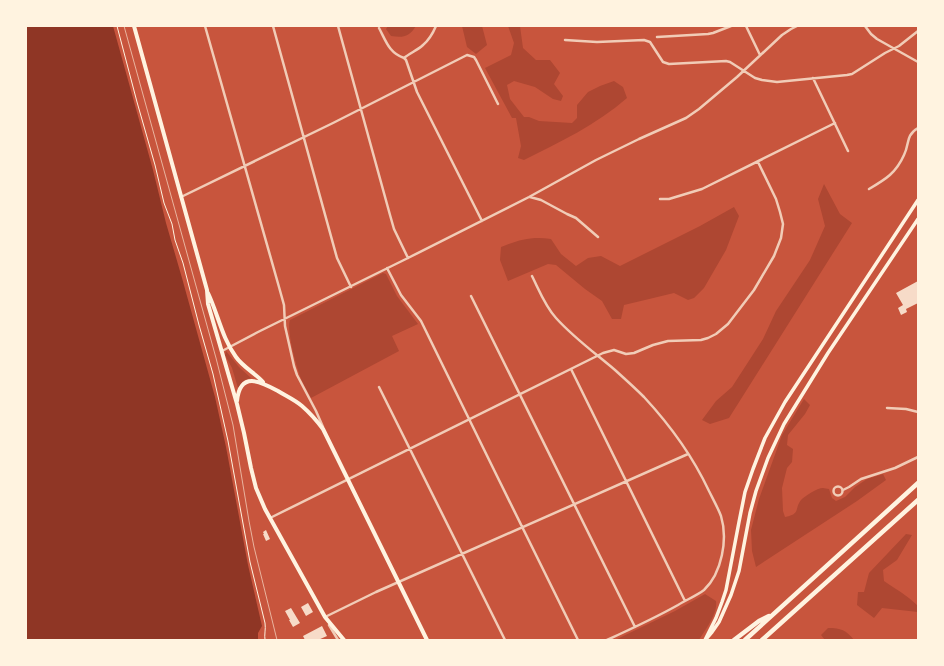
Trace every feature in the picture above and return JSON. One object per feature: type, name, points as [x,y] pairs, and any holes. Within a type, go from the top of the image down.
[{"type":"highway","points":[[744,640],[918,483]]},
{"type":"highway","points":[[763,639],[918,500]]},
{"type":"highway","points":[[734,640],[758,621],[775,612]]},
{"type":"main road","points":[[134,26],[207,290],[226,339],[236,357],[265,384]]},
{"type":"main road","points":[[705,640],[716,618],[726,590],[745,492],[765,438],[789,396],[918,200]]},
{"type":"main road","points":[[705,640],[719,622],[732,595],[739,571],[750,513],[756,491],[768,458],[784,424],[828,353],[918,219]]},
{"type":"main road","points":[[207,290],[208,304],[237,404],[256,488],[265,509],[325,617],[344,640]]},
{"type":"main road","points":[[237,404],[240,389],[245,383],[249,381],[256,381],[292,398],[313,416],[323,429],[427,640]]},
{"type":"street","points":[[205,26],[246,166],[284,305],[285,326],[294,366],[330,444]]},
{"type":"street","points":[[273,26],[337,258],[351,287]]},
{"type":"street","points":[[338,26],[390,215],[397,236],[408,258]]},
{"type":"street","points":[[404,58],[422,46],[433,34],[436,26]]},
{"type":"street","points":[[657,37],[708,34],[732,26]]},
{"type":"street","points":[[746,26],[760,55]]},
{"type":"street","points":[[222,351],[529,197],[596,160],[686,118],[711,99],[782,35],[795,26]]},
{"type":"street","points":[[865,26],[877,39],[918,62]]},
{"type":"street","points":[[379,28],[388,46],[396,55],[406,60],[417,92],[482,221]]},
{"type":"street","points":[[565,40],[597,42],[644,40],[650,42],[663,62],[669,64],[726,61],[744,70],[755,78],[778,82],[852,74],[899,46],[918,31]]},
{"type":"street","points":[[181,197],[361,109],[467,55],[474,57],[477,61],[498,104]]},
{"type":"street","points":[[813,78],[848,151]]},
{"type":"street","points":[[660,199],[669,199],[702,189],[834,123]]},
{"type":"street","points":[[869,189],[892,174],[905,154],[909,135],[918,128]]},
{"type":"street","points":[[270,518],[603,353],[614,350],[626,354],[634,353],[653,345],[668,341],[701,340],[716,334],[728,324],[754,290],[774,256],[781,238],[782,224],[780,212],[776,199],[758,162]]},
{"type":"street","points":[[529,197],[541,200],[576,218],[598,237]]},
{"type":"street","points":[[387,268],[401,295],[421,321],[578,640]]},
{"type":"street","points":[[532,276],[547,306],[554,316],[578,339],[617,372],[657,412],[688,454],[702,476],[721,517],[723,532],[721,561],[716,573],[705,589],[697,595],[607,640]]},
{"type":"street","points":[[471,296],[634,627]]},
{"type":"street","points":[[571,369],[685,601]]},
{"type":"street","points":[[379,387],[504,640]]},
{"type":"street","points":[[887,408],[906,409],[918,412]]},
{"type":"street","points":[[338,640],[325,617],[376,592],[688,454]]},
{"type":"street","points":[[843,490],[849,488],[861,479],[895,468],[918,457]]},
{"type":"path","points":[[117,26],[154,160],[164,203],[172,224],[175,240],[183,263],[213,374],[228,441],[250,562],[265,623],[265,640]]},
{"type":"shaded area","points":[[26,26],[113,26],[215,397],[248,565],[262,626],[258,633],[258,640],[26,640]]},
{"type":"shaded area","points":[[388,26],[416,26],[408,35],[399,37],[391,36],[386,29]]},
{"type":"shaded area","points":[[462,26],[482,26],[487,45],[476,54],[467,47]]},
{"type":"shaded area","points":[[508,26],[520,26],[523,48],[536,60],[550,60],[560,73],[554,84],[563,96],[561,101],[553,99],[535,87],[514,81],[507,85],[510,99],[524,117],[529,117],[539,121],[572,123],[577,118],[577,105],[588,92],[614,81],[623,87],[627,98],[603,117],[551,147],[524,160],[518,158],[521,146],[516,118],[512,118],[485,68],[511,55],[514,43]]},
{"type":"shaded area","points":[[824,184],[840,214],[852,223],[729,418],[710,424],[702,420],[716,401],[732,387],[763,339],[776,311],[810,260],[825,226],[818,199]]},
{"type":"shaded area","points":[[734,207],[739,216],[726,250],[704,288],[694,298],[688,300],[674,293],[624,305],[621,319],[612,319],[602,301],[556,265],[548,264],[508,281],[500,260],[501,247],[525,239],[544,238],[551,239],[561,254],[576,266],[588,258],[601,256],[620,266],[700,226]]},
{"type":"shaded area","points":[[383,273],[386,274],[397,296],[418,324],[392,336],[399,351],[311,398],[297,368],[289,332],[290,320]]},
{"type":"shaded area","points":[[226,351],[239,367],[251,378],[245,380],[238,388],[232,368],[225,355]]},
{"type":"shaded area","points":[[804,399],[810,405],[805,414],[788,435],[787,445],[793,449],[792,462],[787,468],[782,488],[783,511],[785,517],[795,513],[801,500],[808,494],[818,489],[829,489],[832,498],[836,501],[845,497],[855,487],[867,479],[883,474],[886,480],[857,501],[756,567],[752,551],[751,530],[759,499],[782,435]]},
{"type":"shaded area","points":[[906,534],[912,535],[897,560],[883,570],[884,581],[914,602],[918,606],[918,612],[882,608],[874,618],[857,605],[858,592],[864,592],[869,573]]},
{"type":"shaded area","points":[[705,594],[716,601],[716,606],[710,622],[699,640],[615,640],[675,611]]},
{"type":"shaded area","points":[[828,628],[843,630],[854,640],[825,640],[821,635]]},
{"type":"building","points":[[918,281],[918,303],[906,309],[907,312],[901,315],[898,308],[903,305],[896,293]]},
{"type":"building","points":[[266,530],[270,539],[266,541],[263,532]]},
{"type":"building","points":[[308,603],[313,612],[306,616],[301,607]]},
{"type":"building","points":[[291,608],[300,623],[293,627],[285,611]]},
{"type":"building","points":[[322,626],[327,636],[318,640],[305,640],[303,636]]},
{"type":"railway","points":[[124,26],[216,358],[233,425],[254,547],[277,640]]}]
